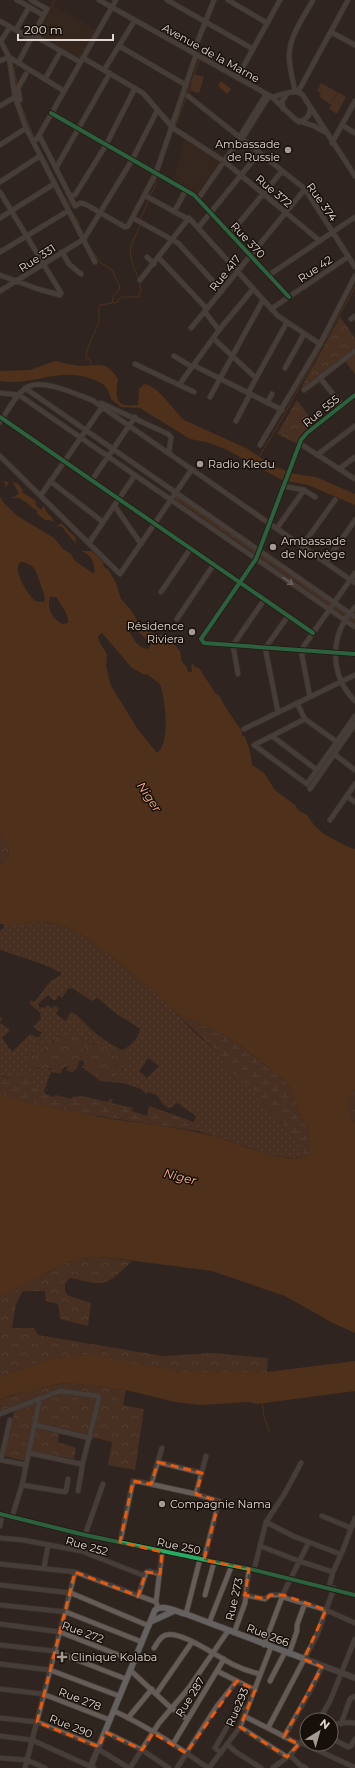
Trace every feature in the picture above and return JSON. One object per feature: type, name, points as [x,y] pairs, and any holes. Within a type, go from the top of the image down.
[{"type":"main road","name":"Rue 266","points":[[158,1608],[169,1609],[186,1614],[264,1645],[355,1678]]},
{"type":"main road","points":[[91,1767],[155,1610],[158,1608]]},
{"type":"main road","points":[[150,1624],[177,1611]]},
{"type":"street","points":[[17,0],[43,15]]},
{"type":"street","points":[[18,63],[47,9],[31,0]]},
{"type":"street","name":"Avenue de la Marne","points":[[99,0],[269,96],[284,110]]},
{"type":"street","points":[[95,262],[85,238],[68,210],[40,156],[36,139],[116,0]]},
{"type":"street","points":[[0,252],[80,203],[85,204],[125,227],[128,226],[156,173],[173,128],[195,54],[214,0]]},
{"type":"street","points":[[228,0],[267,23]]},
{"type":"street","points":[[237,78],[280,0]]},
{"type":"street","points":[[313,0],[295,34],[290,48],[290,60],[297,92],[307,101],[332,143],[355,176]]},
{"type":"street","points":[[198,199],[269,96],[297,92],[348,0]]},
{"type":"street","points":[[169,1],[253,49]]},
{"type":"street","points":[[16,30],[29,7]]},
{"type":"street","points":[[104,70],[135,20]]},
{"type":"street","name":"Rue 372","points":[[0,21],[62,52],[110,73],[143,93],[173,128],[241,175],[320,241]]},
{"type":"street","points":[[10,27],[1,40],[8,57],[20,100]]},
{"type":"street","points":[[331,32],[355,45]]},
{"type":"street","points":[[119,46],[186,85]]},
{"type":"street","points":[[45,79],[62,52]]},
{"type":"street","points":[[8,57],[64,91]]},
{"type":"street","points":[[0,61],[8,57]]},
{"type":"street","points":[[56,168],[110,73]]},
{"type":"street","points":[[26,74],[16,88],[16,97],[26,128],[36,139],[56,168],[75,206]]},
{"type":"street","points":[[70,196],[78,192],[106,145],[135,88]]},
{"type":"street","points":[[287,94],[282,101],[284,110],[300,122],[314,126],[325,132]]},
{"type":"street","name":"Rue 374","points":[[188,96],[304,189],[355,267]]},
{"type":"street","points":[[0,106],[16,97]]},
{"type":"street","points":[[332,143],[355,101]]},
{"type":"street","points":[[300,122],[307,118],[310,108]]},
{"type":"street","points":[[85,238],[132,160],[157,111]]},
{"type":"street","name":"Rue 370","points":[[51,113],[194,195],[289,297]]},
{"type":"street","points":[[342,125],[355,133]]},
{"type":"street","points":[[0,145],[26,128]]},
{"type":"street","points":[[198,228],[259,153]]},
{"type":"street","points":[[0,182],[40,156]]},
{"type":"street","points":[[230,234],[282,171]]},
{"type":"street","points":[[0,218],[54,184]]},
{"type":"street","name":"Rue 417","points":[[191,328],[304,189]]},
{"type":"street","points":[[174,212],[186,190]]},
{"type":"street","points":[[0,192],[61,291],[60,294],[17,282],[0,275]]},
{"type":"street","points":[[144,195],[174,212],[188,219],[189,218],[271,309],[287,322],[320,344]]},
{"type":"street","points":[[269,275],[355,217]]},
{"type":"street","points":[[133,218],[178,243],[222,291]]},
{"type":"street","points":[[140,280],[159,258],[188,219]]},
{"type":"street","name":"Rue 331","points":[[0,291],[17,282],[85,238]]},
{"type":"street","points":[[62,252],[69,264],[81,274]]},
{"type":"street","points":[[147,257],[154,264]]},
{"type":"street","points":[[159,258],[206,311],[219,330]]},
{"type":"street","name":"Rue 42","points":[[271,309],[348,258]]},
{"type":"street","points":[[260,445],[320,344],[355,276]]},
{"type":"street","points":[[179,385],[219,330],[253,289]]},
{"type":"street","points":[[210,397],[263,300]]},
{"type":"street","points":[[236,421],[256,378],[287,322]]},
{"type":"street","points":[[285,368],[304,334]]},
{"type":"street","points":[[213,338],[256,378]]},
{"type":"street","points":[[304,390],[355,351]]},
{"type":"street","points":[[174,356],[282,410]]},
{"type":"street","points":[[135,364],[194,392]]},
{"type":"street","points":[[320,378],[342,405]]},
{"type":"street","points":[[169,453],[170,435],[92,400],[48,385],[31,385],[25,388],[1,419],[155,523],[313,633]]},
{"type":"street","points":[[25,388],[355,617]]},
{"type":"street","points":[[0,393],[19,395],[355,627]]},
{"type":"street","points":[[267,403],[272,394]]},
{"type":"street","name":"Rue 555","points":[[233,645],[204,643],[201,639],[260,551],[299,443],[307,433],[355,396]]},
{"type":"street","points":[[92,400],[353,581]]},
{"type":"street","points":[[41,495],[102,407]]},
{"type":"street","points":[[92,480],[135,418]]},
{"type":"street","points":[[318,455],[355,426]]},
{"type":"street","points":[[299,443],[355,479]]},
{"type":"street","points":[[0,456],[120,574],[192,469]]},
{"type":"street","points":[[339,469],[355,456]]},
{"type":"street","points":[[88,543],[135,475]]},
{"type":"street","points":[[50,481],[103,522]]},
{"type":"street","points":[[284,484],[304,490],[315,497]]},
{"type":"street","points":[[277,528],[304,490]]},
{"type":"street","points":[[302,546],[335,500]]},
{"type":"street","points":[[114,505],[141,544]]},
{"type":"street","points":[[326,562],[355,520]]},
{"type":"street","points":[[161,592],[191,548]]},
{"type":"street","points":[[177,619],[214,564]]},
{"type":"street","points":[[310,697],[301,650],[334,603],[353,581],[355,574]]},
{"type":"street","points":[[238,674],[233,645],[264,600]]},
{"type":"street","points":[[355,608],[345,620],[336,645],[336,662],[340,682],[355,701]]},
{"type":"street","points":[[278,712],[265,647],[288,616]]},
{"type":"street","points":[[233,645],[355,654]]},
{"type":"street","points":[[244,729],[355,675]]},
{"type":"street","points":[[297,703],[305,719],[337,742]]},
{"type":"street","points":[[305,719],[254,745],[307,784],[355,716]]},
{"type":"street","points":[[310,789],[355,724]]},
{"type":"street","points":[[272,736],[317,770]]},
{"type":"street","points":[[334,754],[355,770]]},
{"type":"street","points":[[330,820],[355,784]]},
{"type":"street","points":[[347,796],[355,802]]},
{"type":"street","points":[[0,1414],[60,1391],[98,1396],[99,1398],[83,1462],[78,1491]]},
{"type":"street","points":[[12,1517],[22,1485],[40,1398]]},
{"type":"street","points":[[10,1420],[1,1460],[26,1466]]},
{"type":"street","points":[[35,1425],[90,1438]]},
{"type":"street","points":[[151,1484],[162,1448]]},
{"type":"street","points":[[29,1453],[81,1464],[83,1462]]},
{"type":"street","points":[[196,1494],[206,1456]]},
{"type":"street","points":[[158,1462],[202,1473]]},
{"type":"street","name":"Rue 273","points":[[234,1633],[243,1610],[245,1595],[266,1522],[285,1493],[301,1463]]},
{"type":"street","points":[[22,1485],[65,1492],[68,1479]]},
{"type":"street","points":[[120,1542],[133,1481],[196,1494],[218,1501],[186,1614]]},
{"type":"street","points":[[85,1535],[103,1484]]},
{"type":"street","points":[[0,1526],[1,1515]]},
{"type":"street","name":"Rue 250","points":[[1,1515],[162,1552],[252,1569],[355,1595]]},
{"type":"street","points":[[322,1516],[351,1528]]},
{"type":"street","points":[[268,1728],[317,1635],[326,1610],[333,1572],[355,1518]]},
{"type":"street","points":[[266,1522],[309,1542],[340,1554]]},
{"type":"street","name":"Rue 252","points":[[0,1538],[48,1545],[81,1552],[132,1570],[144,1576]]},
{"type":"street","points":[[264,1645],[290,1578],[309,1542]]},
{"type":"street","points":[[44,1568],[48,1545]]},
{"type":"street","points":[[260,1546],[333,1572]]},
{"type":"street","points":[[158,1608],[156,1602],[162,1552]]},
{"type":"street","points":[[205,1595],[214,1562]]},
{"type":"street","points":[[0,1564],[75,1572],[156,1602]]},
{"type":"street","points":[[209,1623],[232,1566]]},
{"type":"street","points":[[138,1596],[147,1571],[160,1574]]},
{"type":"street","points":[[25,1768],[54,1651],[71,1593],[75,1572]]},
{"type":"street","points":[[0,1585],[71,1593],[150,1624]]},
{"type":"street","points":[[245,1595],[265,1599],[270,1595],[283,1596],[326,1610],[355,1623]]},
{"type":"street","points":[[270,1681],[287,1653],[297,1631],[297,1625],[305,1603]]},
{"type":"street","points":[[0,1605],[66,1612],[142,1642]]},
{"type":"street","name":"Rue 272","points":[[0,1624],[60,1632],[134,1661]]},
{"type":"street","points":[[129,1768],[171,1708],[188,1689],[228,1631]]},
{"type":"street","points":[[154,1648],[162,1636],[176,1634],[214,1653],[234,1666],[260,1674]]},
{"type":"street","points":[[324,1712],[330,1701],[355,1639]]},
{"type":"street","points":[[156,1694],[192,1642]]},
{"type":"street","points":[[0,1645],[54,1651],[126,1679]]},
{"type":"street","name":"Rue293","points":[[206,1767],[221,1753],[240,1727],[271,1647]]},
{"type":"street","name":"Rue 287","points":[[173,1744],[224,1659]]},
{"type":"street","points":[[0,1664],[50,1670],[120,1696]]},
{"type":"street","points":[[284,1737],[309,1694],[322,1666]]},
{"type":"street","points":[[130,1670],[171,1708],[187,1719]]},
{"type":"street","points":[[217,1670],[255,1690]]},
{"type":"street","points":[[177,1768],[217,1706],[237,1681]]},
{"type":"street","points":[[128,1718],[152,1689]]},
{"type":"street","name":"Rue 278","points":[[0,1690],[43,1694],[110,1720]]},
{"type":"street","points":[[341,1724],[350,1699],[355,1696]]},
{"type":"street","points":[[221,1753],[215,1748],[239,1706],[247,1709]]},
{"type":"street","points":[[114,1711],[173,1744],[206,1767]]},
{"type":"street","points":[[244,1716],[284,1737],[299,1743]]},
{"type":"street","name":"Rue 290","points":[[0,1718],[37,1722],[98,1748],[129,1768]]},
{"type":"street","points":[[341,1724],[347,1721],[355,1723]]},
{"type":"street","points":[[240,1727],[289,1756],[306,1768]]},
{"type":"street","points":[[105,1732],[142,1750],[169,1768]]},
{"type":"street","points":[[0,1736],[32,1740],[91,1767]]},
{"type":"street","points":[[339,1742],[348,1747],[352,1746],[355,1739]]},
{"type":"street","points":[[227,1744],[236,1752],[261,1768]]},
{"type":"street","points":[[274,1768],[289,1756],[299,1744]]},
{"type":"street","points":[[321,1752],[354,1766]]},
{"type":"street","points":[[0,1758],[27,1760],[45,1768]]},
{"type":"highlighted area","points":[[158,1462],[202,1473],[196,1494],[219,1501],[204,1560],[249,1569],[245,1595],[266,1599],[270,1595],[283,1595],[326,1610],[304,1659],[322,1667],[284,1737],[299,1744],[290,1755],[287,1757],[240,1727],[255,1690],[237,1681],[186,1753],[153,1733],[142,1750],[105,1732],[99,1747],[37,1722],[75,1572],[138,1596],[146,1572],[160,1574],[162,1552],[120,1542],[133,1481],[151,1484]]},
{"type":"shaded area","points":[[54,5],[97,31],[80,61],[36,35]]},
{"type":"shaded area","points":[[184,139],[219,161],[197,194],[173,180]]},
{"type":"green space","points":[[194,74],[204,77],[199,93],[190,91]]},
{"type":"green space","points":[[321,83],[337,92],[331,105],[319,96],[321,93],[317,91]]},
{"type":"green space","points":[[338,92],[346,97],[337,114],[329,109]]},
{"type":"green space","points":[[340,317],[355,338],[355,349],[302,389],[302,386]]},
{"type":"green space","points":[[355,353],[355,374],[345,361]]},
{"type":"green space","points":[[297,400],[315,424],[298,444],[277,434]]},
{"type":"green space","points":[[175,494],[355,619],[355,623],[173,497]]},
{"type":"green space","points":[[0,835],[9,846],[8,855],[4,862],[0,864]]},
{"type":"green space","points":[[41,921],[64,926],[79,933],[112,957],[154,992],[195,1033],[216,1050],[221,1060],[231,1072],[253,1089],[266,1108],[278,1118],[298,1143],[305,1157],[295,1158],[274,1156],[197,1131],[194,1129],[196,1116],[179,1104],[176,1103],[171,1108],[168,1108],[163,1104],[157,1095],[148,1092],[146,1094],[141,1089],[124,1083],[100,1081],[81,1066],[89,1066],[101,1079],[110,1079],[120,1082],[126,1075],[124,1074],[121,1078],[117,1078],[115,1075],[123,1071],[122,1066],[119,1068],[114,1063],[117,1062],[118,1065],[127,1058],[123,1053],[115,1050],[110,1055],[110,1058],[108,1056],[108,1048],[99,1044],[96,1047],[93,1042],[88,1044],[83,1052],[80,1052],[83,1042],[79,1035],[66,1040],[61,1036],[56,1037],[51,1043],[34,1043],[43,1047],[47,1052],[40,1055],[31,1053],[27,1066],[37,1069],[47,1068],[51,1070],[57,1068],[57,1073],[51,1072],[44,1091],[32,1087],[22,1077],[10,1078],[0,1075],[0,1023],[10,1030],[2,1038],[12,1052],[30,1034],[38,1038],[42,1033],[33,1027],[41,1019],[40,1013],[30,1004],[30,1000],[34,1002],[51,981],[62,973],[42,964],[0,950],[0,931],[3,929],[4,924]],"holes":[[[72,988],[92,1001],[97,998],[118,1015],[140,1029],[133,1042],[122,1050],[109,1043],[93,1031],[74,1013],[71,1012],[66,1021],[56,1014],[59,1008],[54,1006],[52,1008],[48,1005],[44,1008],[41,1007],[40,1010],[38,1004],[48,995],[53,1000],[56,1000],[59,995],[62,998],[68,989]],[[148,1058],[159,1066],[147,1078],[139,1072]]]},
{"type":"green space","points":[[175,1013],[211,1028],[239,1044],[285,1081],[293,1091],[299,1115],[308,1128],[309,1154],[305,1157],[298,1143],[278,1118],[266,1108],[253,1089],[231,1072],[221,1060],[216,1050]]},
{"type":"green space","points":[[72,1033],[79,1035],[83,1042],[81,1052],[83,1052],[88,1044],[92,1042],[95,1046],[99,1044],[108,1048],[109,1057],[115,1050],[123,1053],[127,1058],[126,1063],[118,1065],[117,1062],[114,1064],[118,1067],[122,1066],[122,1074],[115,1075],[117,1078],[121,1078],[124,1074],[126,1075],[126,1078],[120,1083],[110,1079],[101,1079],[93,1073],[92,1068],[83,1065],[84,1063],[82,1060],[79,1061],[78,1067],[72,1073],[66,1070],[69,1066],[64,1067],[60,1074],[57,1073],[57,1069],[47,1068],[42,1070],[27,1066],[26,1063],[29,1058],[29,1054],[36,1053],[40,1055],[47,1052],[43,1047],[34,1042],[52,1043],[56,1037],[62,1036],[66,1040]]},
{"type":"green space","points":[[28,1073],[32,1076],[32,1087],[44,1091],[45,1094],[54,1097],[56,1095],[71,1099],[72,1097],[81,1096],[108,1102],[109,1099],[113,1099],[111,1103],[133,1108],[132,1111],[147,1116],[149,1106],[194,1122],[194,1129],[197,1131],[78,1113],[15,1100],[0,1094],[0,1075],[7,1078],[14,1078]]},
{"type":"green space","points":[[355,1089],[355,1123],[350,1115],[349,1102]]},
{"type":"green space","points":[[98,1257],[132,1261],[116,1276],[105,1282],[99,1283],[70,1278],[65,1283],[65,1291],[67,1295],[91,1303],[88,1326],[60,1319],[58,1304],[46,1301],[45,1291],[23,1291],[16,1304],[12,1328],[34,1328],[38,1335],[163,1356],[213,1353],[268,1358],[267,1372],[181,1372],[46,1360],[0,1377],[0,1297],[65,1263],[80,1259]]},
{"type":"green space","points":[[69,1383],[126,1390],[123,1405],[144,1409],[135,1470],[108,1465],[112,1442],[59,1429],[58,1442],[76,1448],[74,1459],[28,1451],[25,1461],[4,1456],[15,1408],[0,1411],[0,1400],[34,1389]]},
{"type":"water","points":[[221,81],[231,89],[227,94],[218,86]]},
{"type":"water","points":[[55,361],[80,366],[102,365],[110,369],[118,379],[117,398],[125,405],[138,405],[139,389],[144,384],[149,385],[160,393],[184,420],[248,449],[273,466],[295,474],[316,477],[355,494],[355,505],[308,485],[282,480],[225,449],[206,442],[190,439],[140,408],[121,407],[111,399],[105,386],[92,379],[68,375],[12,382],[0,381],[0,371],[30,370]]},
{"type":"water","points":[[2,481],[10,482],[6,487],[4,485],[6,484]]},
{"type":"water","points":[[12,482],[17,483],[23,490],[22,492],[36,501],[35,504],[41,510],[44,506],[54,522],[45,520],[37,514],[37,510],[19,498],[12,498],[11,497],[14,497],[19,493]]},
{"type":"water","name":"Niger","points":[[0,496],[3,502],[16,515],[54,538],[63,549],[71,554],[74,560],[94,574],[92,560],[88,554],[81,551],[92,551],[103,562],[104,567],[108,569],[116,583],[121,599],[131,610],[142,629],[166,636],[170,639],[180,651],[182,662],[186,666],[188,672],[192,672],[191,665],[193,664],[195,667],[199,668],[216,694],[220,696],[226,708],[242,731],[242,735],[245,737],[250,751],[252,765],[264,773],[275,790],[295,805],[299,811],[307,815],[314,825],[324,834],[346,846],[355,849],[355,1089],[350,1098],[349,1111],[355,1123],[355,1333],[333,1323],[285,1296],[212,1271],[120,1259],[98,1257],[80,1259],[65,1263],[0,1297],[0,1094],[14,1099],[82,1114],[206,1134],[277,1157],[301,1158],[309,1154],[308,1128],[299,1115],[293,1091],[285,1081],[239,1044],[211,1028],[175,1013],[154,992],[112,957],[79,933],[64,926],[41,921],[12,925],[0,924],[0,864],[4,862],[8,855],[9,847],[0,835]],"holes":[[[19,563],[27,563],[35,570],[44,594],[44,602],[35,601],[29,594],[18,573]],[[50,597],[56,597],[66,613],[68,623],[62,624],[53,616],[49,601]],[[130,624],[151,644],[148,649],[137,643],[132,637],[127,626]],[[102,633],[132,668],[148,675],[160,684],[164,699],[166,720],[164,740],[157,753],[137,728],[111,686],[106,666],[107,654],[100,643],[98,636]]]},
{"type":"water","points":[[61,523],[76,538],[75,540],[77,545],[61,526],[56,527]]},
{"type":"water","points":[[90,1354],[181,1372],[267,1372],[355,1361],[355,1391],[257,1404],[249,1402],[201,1405],[175,1402],[126,1390],[69,1383],[58,1384],[11,1395],[0,1400],[0,1377],[46,1360]]},
{"type":"waterway","points":[[44,18],[55,0]]},
{"type":"waterway","points":[[187,95],[200,58]]},
{"type":"waterway","points":[[17,85],[14,69],[19,65]]},
{"type":"waterway","points":[[175,127],[186,98]]},
{"type":"waterway","points":[[20,102],[34,138]]},
{"type":"waterway","points":[[35,141],[40,151]]},
{"type":"waterway","points":[[46,161],[48,167]]},
{"type":"waterway","points":[[150,196],[155,186],[156,176]]},
{"type":"waterway","points":[[63,196],[69,201],[70,208]]},
{"type":"waterway","points":[[140,220],[149,199]]},
{"type":"waterway","points":[[73,214],[79,222],[79,226]]},
{"type":"waterway","points":[[138,278],[132,262],[130,250],[140,225]]},
{"type":"waterway","points":[[91,249],[101,263],[112,270],[120,289],[114,295],[112,303],[100,305],[99,307],[99,321],[88,347],[86,357],[91,361],[91,364]]},
{"type":"waterway","points":[[113,303],[117,302],[121,297],[138,297],[141,289],[139,281]]},
{"type":"waterway","points":[[259,457],[355,287]]},
{"type":"waterway","points":[[262,1402],[264,1417],[270,1433]]},
{"type":"cycle path","points":[[51,113],[194,195],[289,297]]},
{"type":"cycle path","points":[[355,395],[307,433],[301,440],[256,559],[201,639],[204,643],[355,654]]},
{"type":"cycle path","points":[[0,417],[313,633]]},
{"type":"cycle path","points":[[0,1514],[85,1535],[254,1570],[355,1595]]},
{"type":"place","name":"Ambassade de Russie","points":[[288,150]]},
{"type":"place","name":"Radio Kledu","points":[[200,464]]},
{"type":"place","name":"Ambassade de Norvège","points":[[273,547]]},
{"type":"place","name":"Résidence Riviera","points":[[192,632]]},
{"type":"place","name":"Compagnie Nama","points":[[162,1504]]},
{"type":"place","name":"Clinique Kolaba","points":[[62,1657]]}]
